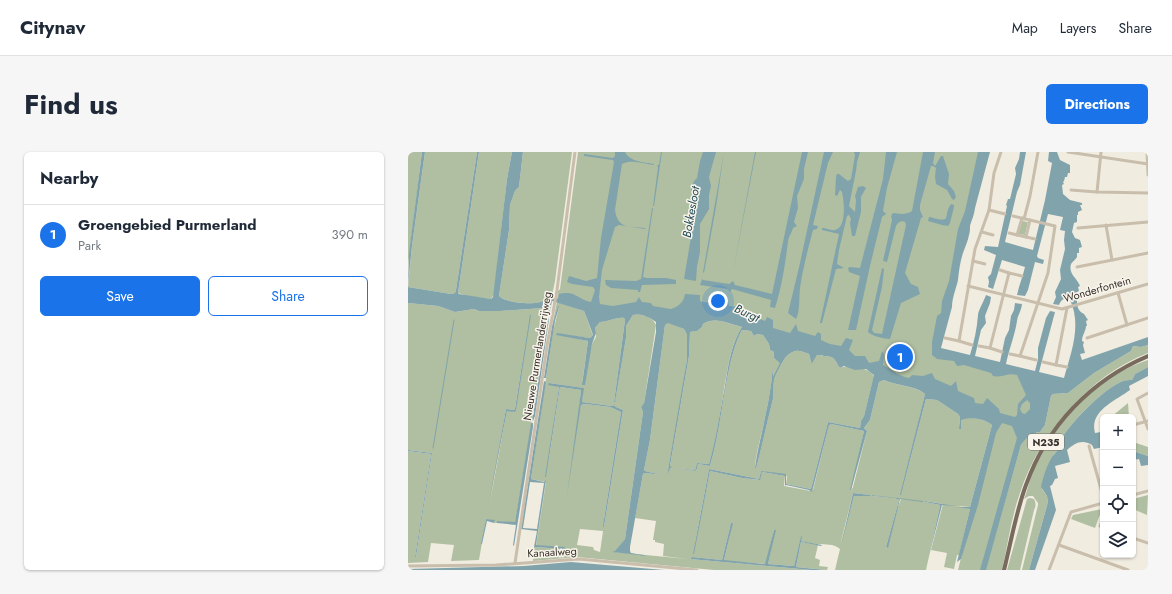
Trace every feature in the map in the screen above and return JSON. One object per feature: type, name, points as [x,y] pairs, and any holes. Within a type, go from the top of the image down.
[{"type":"main road","name":"N235","points":[[1004,570],[1026,484],[1043,446],[1070,411],[1086,395],[1109,376],[1148,356]]},
{"type":"street","name":"Nieuwe Purmerlanderrijweg","points":[[514,563],[547,346],[556,298],[575,152]]},
{"type":"street","points":[[960,341],[973,260],[989,210],[994,173],[1001,152]]},
{"type":"street","points":[[1017,235],[1030,196],[1038,152]]},
{"type":"street","points":[[1068,152],[1148,164]]},
{"type":"street","points":[[1097,192],[1101,152]]},
{"type":"street","points":[[1147,152],[1148,175]]},
{"type":"street","points":[[1071,190],[1148,193]]},
{"type":"street","points":[[989,210],[1005,214]]},
{"type":"street","points":[[1013,216],[1055,226],[1048,273],[1020,356]]},
{"type":"street","points":[[1026,237],[1030,220]]},
{"type":"street","points":[[1078,228],[1148,222]]},
{"type":"street","points":[[1106,225],[1112,260]]},
{"type":"street","points":[[982,232],[993,235]]},
{"type":"street","points":[[1009,233],[1035,239]]},
{"type":"street","points":[[1077,267],[1148,252]]},
{"type":"street","points":[[973,260],[985,264]]},
{"type":"street","points":[[1000,270],[1022,276]]},
{"type":"street","points":[[990,348],[1009,273]]},
{"type":"street","name":"Wonderfontein","points":[[968,286],[1062,309],[1148,284]]},
{"type":"street","points":[[1118,293],[1127,324]]},
{"type":"street","points":[[1056,365],[1067,308]]},
{"type":"street","points":[[1088,338],[1148,318]]},
{"type":"street","points":[[945,338],[972,345]]},
{"type":"street","points":[[979,346],[1002,352]]},
{"type":"street","points":[[1010,354],[1036,360]]},
{"type":"street","points":[[1044,362],[1067,367]]},
{"type":"street","points":[[1148,393],[1137,399],[1147,421],[1148,429]]},
{"type":"street","points":[[1136,424],[1147,421]]},
{"type":"street","points":[[1089,446],[1100,486]]},
{"type":"street","points":[[1136,494],[1148,491]]},
{"type":"street","points":[[1049,570],[1071,512],[1100,504]]},
{"type":"street","points":[[1136,539],[1148,543]]},
{"type":"street","points":[[1058,545],[1128,570]]},
{"type":"street","name":"Kanaalweg","points":[[408,566],[579,560],[697,570]]},
{"type":"green space","points":[[408,152],[422,152],[408,265]]},
{"type":"green space","points":[[425,152],[477,152],[456,290],[455,293],[451,294],[408,287]]},
{"type":"green space","points":[[479,152],[512,152],[507,179],[494,294],[491,299],[467,296],[458,293]]},
{"type":"green space","points":[[523,152],[572,152],[552,294],[546,300],[533,303],[509,301],[499,296],[509,230],[510,205],[515,191],[519,187]]},
{"type":"green space","points":[[578,152],[984,152],[936,350],[1039,379],[1037,411],[1019,442],[990,554],[1021,445],[1029,436],[1040,432],[1045,425],[1051,396],[1053,394],[1068,393],[1094,373],[1131,351],[1133,346],[1141,347],[1148,345],[1148,353],[1127,363],[1106,376],[1087,391],[1069,409],[1040,449],[1029,471],[1017,502],[1002,570],[958,570],[996,418],[728,313],[638,307],[597,311],[557,299],[558,291],[560,289]]},
{"type":"green space","points":[[1022,221],[1028,222],[1025,235],[1019,234]]},
{"type":"green space","points":[[557,302],[584,311],[593,335],[590,338],[557,334],[588,341],[582,384],[592,344],[596,337],[595,328],[600,322],[624,318],[625,320],[614,402],[626,338],[626,326],[633,315],[643,315],[650,318],[656,325],[644,403],[641,407],[643,412],[625,539],[615,552],[687,559],[663,556],[664,544],[653,540],[656,521],[635,518],[643,474],[662,475],[644,470],[650,440],[665,325],[666,323],[670,323],[684,329],[687,335],[687,359],[667,476],[670,466],[689,356],[690,332],[697,331],[703,324],[708,322],[722,321],[742,327],[735,341],[730,357],[718,427],[709,464],[697,463],[695,470],[676,468],[695,471],[698,464],[710,466],[716,441],[730,365],[736,343],[742,330],[751,331],[754,336],[757,334],[763,335],[769,344],[770,350],[774,352],[770,393],[757,455],[756,469],[773,399],[774,380],[784,360],[790,353],[798,351],[809,354],[811,362],[817,355],[831,357],[840,368],[848,366],[864,369],[872,373],[874,376],[860,428],[828,422],[811,489],[786,484],[786,475],[761,471],[759,479],[709,469],[693,554],[710,471],[759,480],[762,472],[785,476],[784,486],[811,491],[813,490],[829,424],[831,424],[864,431],[851,491],[867,431],[864,428],[870,420],[879,382],[884,380],[910,387],[925,394],[901,495],[926,399],[937,400],[958,414],[960,417],[959,429],[961,419],[965,418],[981,420],[992,425],[970,507],[957,506],[970,509],[959,555],[957,555],[954,569],[944,567],[947,553],[931,550],[943,504],[926,501],[925,502],[940,506],[926,570],[835,570],[840,549],[832,545],[814,544],[801,541],[801,537],[794,566],[768,564],[774,530],[766,564],[725,561],[731,523],[722,560],[692,557],[690,559],[811,570],[714,570],[577,557],[533,561],[534,547],[565,549],[536,546],[546,482],[531,479],[553,332],[559,307],[552,326]],"holes":[[[549,383],[583,388],[582,402],[614,405],[623,410],[604,527],[621,412],[610,407],[585,404],[581,405],[578,419],[581,390],[560,387],[546,477],[559,387]],[[853,493],[869,495],[854,496],[840,546]],[[895,498],[901,499],[897,509],[887,548],[886,547],[899,500]],[[580,529],[603,531],[600,552],[594,550],[593,547],[577,545]]]},
{"type":"green space","points":[[408,303],[438,306],[455,312],[474,309],[479,311],[500,311],[543,308],[548,310],[515,523],[498,521],[497,523],[494,523],[495,521],[486,519],[479,560],[451,561],[454,545],[431,543],[428,562],[408,563],[408,451],[431,454],[415,557],[432,453],[408,450]],"holes":[[[530,315],[515,412],[507,410],[489,507],[506,409],[515,409]]]},
{"type":"green space","points":[[774,358],[781,363],[773,377]]},
{"type":"green space","points":[[1148,360],[1148,367],[1135,374],[1132,380],[1124,381],[1115,385],[1098,397],[1082,413],[1063,436],[1064,444],[1061,449],[1054,454],[1042,489],[1047,496],[1048,502],[1029,570],[1022,570],[1038,505],[1033,496],[1029,496],[1024,499],[1033,470],[1051,439],[1074,410],[1100,385],[1115,375]]},
{"type":"green space","points":[[1128,403],[1129,414],[1115,414]]},
{"type":"green space","points":[[1136,443],[1148,447],[1148,456],[1136,452]]},
{"type":"green space","points":[[1148,495],[1147,515],[1136,510],[1136,498]]},
{"type":"green space","points":[[1027,499],[1034,499],[1035,506],[1020,570],[1007,570]]},
{"type":"green space","points":[[1100,509],[1100,514],[1095,528],[1071,519],[1073,515]]},
{"type":"green space","points":[[801,542],[818,545],[815,558],[820,560],[819,566],[828,567],[827,570],[796,567]]},
{"type":"water","points":[[422,152],[425,152],[408,285],[409,253]]},
{"type":"water","name":"Burgt","points":[[477,152],[479,152],[458,293],[491,299],[493,297],[507,179],[512,152],[523,152],[519,187],[515,191],[510,205],[509,230],[499,296],[509,301],[532,303],[546,300],[552,294],[552,291],[553,292],[552,298],[558,299],[559,294],[569,293],[591,302],[595,290],[593,287],[567,282],[569,276],[586,281],[597,278],[601,238],[614,162],[613,160],[584,156],[584,154],[613,158],[615,156],[615,152],[625,152],[634,160],[654,164],[630,162],[622,164],[615,210],[616,216],[621,224],[645,229],[619,225],[615,227],[602,270],[599,297],[600,304],[613,306],[636,302],[639,297],[642,302],[651,303],[653,306],[671,309],[680,304],[685,294],[700,295],[700,301],[716,303],[718,306],[726,306],[728,300],[729,306],[742,307],[749,314],[765,321],[767,317],[773,320],[773,328],[790,333],[796,324],[798,331],[815,336],[818,332],[821,334],[821,340],[830,344],[841,346],[846,338],[853,340],[849,350],[855,356],[865,356],[869,363],[879,361],[882,351],[884,354],[883,365],[899,375],[909,378],[912,375],[923,376],[932,373],[935,379],[951,386],[956,381],[958,391],[974,398],[975,403],[983,404],[987,398],[999,409],[1000,413],[1015,417],[1017,415],[1018,404],[1026,395],[1017,375],[1011,374],[993,376],[991,373],[964,365],[957,366],[954,361],[937,359],[932,355],[932,342],[937,316],[941,313],[942,301],[949,281],[958,229],[965,211],[978,152],[990,152],[970,226],[969,237],[961,260],[952,307],[941,348],[970,355],[977,325],[978,313],[986,295],[991,297],[990,303],[985,316],[986,323],[981,330],[975,356],[1000,362],[1015,303],[1022,304],[1006,364],[1035,371],[1038,359],[1038,348],[1046,318],[1050,311],[1055,312],[1039,372],[1064,378],[1074,339],[1075,319],[1070,300],[1063,300],[1059,305],[1053,304],[1056,297],[1055,292],[1061,279],[1060,270],[1065,249],[1065,231],[1060,230],[1063,217],[1048,214],[1037,256],[1038,258],[1044,260],[1043,264],[1035,262],[1025,296],[1017,295],[1025,267],[1002,260],[993,289],[988,287],[988,277],[991,274],[996,255],[984,250],[985,246],[998,247],[1006,205],[1008,199],[1010,199],[1016,174],[1015,168],[1020,152],[1026,152],[1020,185],[1005,242],[1033,250],[1052,163],[1048,161],[1049,152],[1057,152],[1060,160],[1070,165],[1070,173],[1068,173],[1067,177],[1065,177],[1063,182],[1064,184],[1062,185],[1063,194],[1070,200],[1082,203],[1082,205],[1080,205],[1082,210],[1078,212],[1077,222],[1074,223],[1072,232],[1075,238],[1080,240],[1082,247],[1079,248],[1079,253],[1077,253],[1077,257],[1070,267],[1080,286],[1078,287],[1079,291],[1077,292],[1077,304],[1079,310],[1088,320],[1086,321],[1087,326],[1082,339],[1084,342],[1083,345],[1085,353],[1080,354],[1082,360],[1148,337],[1148,345],[1141,347],[1133,346],[1131,351],[1094,373],[1068,393],[1053,394],[1051,396],[1045,425],[1040,432],[1029,436],[1021,445],[986,570],[980,570],[1017,438],[1012,426],[1002,423],[996,433],[978,505],[961,559],[957,562],[970,509],[957,507],[970,507],[992,425],[981,420],[969,418],[961,420],[961,429],[959,429],[960,417],[958,414],[937,400],[926,399],[900,495],[925,394],[911,387],[884,380],[879,382],[870,420],[864,428],[867,431],[851,490],[864,431],[831,424],[829,425],[812,492],[809,490],[785,486],[785,476],[762,472],[760,480],[742,478],[710,471],[693,554],[709,469],[759,479],[761,471],[786,474],[786,484],[811,489],[828,422],[860,428],[874,375],[866,369],[855,370],[844,366],[840,368],[833,358],[817,355],[812,363],[809,354],[798,351],[790,353],[784,360],[774,380],[773,399],[756,469],[757,455],[770,393],[774,352],[770,350],[769,344],[763,335],[757,334],[754,336],[751,331],[742,330],[736,343],[730,365],[710,466],[698,464],[695,471],[675,468],[695,470],[697,463],[709,464],[716,435],[730,355],[742,327],[722,321],[713,321],[703,324],[697,331],[690,332],[689,356],[670,466],[672,467],[670,468],[667,476],[687,359],[687,335],[684,329],[668,323],[665,325],[650,440],[644,470],[662,475],[643,474],[630,547],[631,553],[649,556],[612,552],[615,551],[625,539],[643,412],[641,407],[644,403],[656,332],[656,322],[645,316],[633,315],[626,326],[626,338],[614,402],[625,320],[624,318],[600,322],[595,328],[596,333],[592,344],[585,385],[582,385],[588,341],[556,335],[557,333],[590,338],[593,335],[584,311],[552,301],[549,316],[548,310],[543,308],[500,311],[479,311],[474,309],[455,312],[438,306],[408,303],[408,287],[451,294],[455,293]],"holes":[[[774,358],[780,363],[773,377]],[[1027,400],[1030,403],[1030,409],[1025,414],[1022,413],[1020,409],[1022,404]]]},
{"type":"water","points":[[661,152],[653,206],[657,165],[659,165]]},
{"type":"water","points":[[703,152],[716,152],[709,177],[711,186],[709,195],[709,209],[700,224],[700,252],[696,281],[684,279],[691,237],[694,202],[691,190],[694,181],[697,178]]},
{"type":"water","points":[[724,152],[716,207],[704,273],[703,272]]},
{"type":"water","points":[[755,152],[756,152],[732,277]]},
{"type":"water","points":[[802,152],[808,152],[804,169],[804,179],[797,196],[798,208],[794,222],[797,226],[793,228],[789,238],[780,292],[775,308],[770,307],[771,300],[732,289],[730,292],[728,289],[700,285],[702,279],[729,284],[733,281],[735,285],[772,294]]},
{"type":"water","points":[[824,152],[833,152],[828,163],[813,225],[818,226],[817,229],[813,230],[806,259],[796,319],[788,313]]},
{"type":"water","points":[[854,152],[860,152],[849,206],[855,212],[855,196],[858,187],[863,186],[866,188],[861,197],[861,212],[855,236],[852,236],[850,223],[851,219],[849,215],[847,216],[837,264],[844,268],[836,269],[822,323],[820,323],[839,234],[822,230],[822,228],[835,230],[839,228],[841,224],[844,213],[843,201],[842,192],[840,190],[837,196],[835,195],[836,177],[837,174],[839,174],[848,181],[851,179],[855,155]]},
{"type":"water","points":[[886,152],[897,152],[887,188],[883,211],[886,214],[882,217],[856,330],[848,330],[860,276],[849,272],[848,268],[860,268],[883,179]]},
{"type":"water","points":[[923,152],[935,152],[933,163],[935,166],[941,156],[943,156],[949,174],[948,184],[954,191],[956,197],[954,200],[952,199],[947,190],[936,184],[936,168],[931,166],[920,205],[920,210],[923,217],[921,218],[905,273],[911,284],[918,287],[920,294],[901,303],[890,339],[881,338],[868,332],[882,268],[884,269],[882,287],[872,330],[874,333],[882,334],[906,225],[905,222],[902,221],[896,226],[887,262],[883,261],[892,220],[891,216],[893,213],[905,214],[912,211]]},
{"type":"water","points":[[951,204],[954,205],[954,207],[948,226],[928,221],[929,217],[942,220],[945,219],[948,208]]},
{"type":"water","points":[[652,208],[643,277],[676,280],[676,284],[642,285],[640,292],[638,292],[638,290],[611,288],[606,285],[605,280],[636,281],[641,279]]},
{"type":"water","points":[[558,306],[546,378],[544,378],[552,326]]},
{"type":"water","points":[[530,315],[516,410],[515,412],[507,411],[488,507],[506,409],[515,409]]},
{"type":"water","points":[[548,318],[535,416],[533,421],[532,420]]},
{"type":"water","points":[[1148,367],[1148,376],[1129,386],[1130,390],[1105,407],[1096,419],[1094,425],[1095,433],[1100,432],[1100,448],[1094,449],[1092,445],[1085,442],[1073,445],[1067,450],[1070,462],[1055,466],[1058,478],[1055,479],[1050,486],[1056,510],[1035,570],[1029,570],[1048,502],[1047,496],[1041,487],[1045,471],[1050,460],[1062,447],[1063,436],[1082,413],[1098,397],[1115,385],[1124,381],[1132,380],[1135,374]]},
{"type":"water","points":[[544,381],[546,382],[531,479],[544,482],[546,480],[536,545],[565,547],[565,549],[534,547],[537,531],[521,529]],"holes":[[[530,482],[544,483],[537,529],[523,528]]]},
{"type":"water","points":[[549,383],[584,388],[582,402],[614,405],[623,410],[604,527],[621,412],[610,407],[585,404],[581,405],[567,495],[581,390],[560,387],[545,477],[559,387],[548,385]]},
{"type":"water","points":[[531,423],[533,423],[533,427],[514,546],[516,525],[497,523],[497,521],[515,522]]},
{"type":"water","points":[[408,450],[432,453],[416,557],[431,454]]},
{"type":"water","points":[[1136,452],[1148,456],[1148,465],[1141,466],[1139,459],[1136,460]]},
{"type":"water","points":[[853,493],[870,496],[854,496],[841,546]]},
{"type":"water","points":[[872,495],[923,501],[900,499],[888,548],[886,547],[899,500],[895,498]]},
{"type":"water","points":[[925,501],[955,506],[942,505],[929,556],[940,505]]},
{"type":"water","points":[[486,519],[495,520],[494,523],[487,521],[481,544]]},
{"type":"water","points":[[731,523],[733,523],[724,560],[765,564],[774,530],[776,530],[768,564],[794,566],[801,536],[801,541],[822,545],[801,542],[796,567],[826,570],[811,570],[690,559],[692,557],[722,560]]},
{"type":"water","points":[[571,562],[664,570],[408,570],[524,566]]},
{"type":"waterway","points":[[433,448],[454,320]]},
{"type":"place","name":"Groengebied Purmerland","points":[[900,357]]},
{"type":"water label","name":"Bokkesloot","points":[[691,212]]}]
